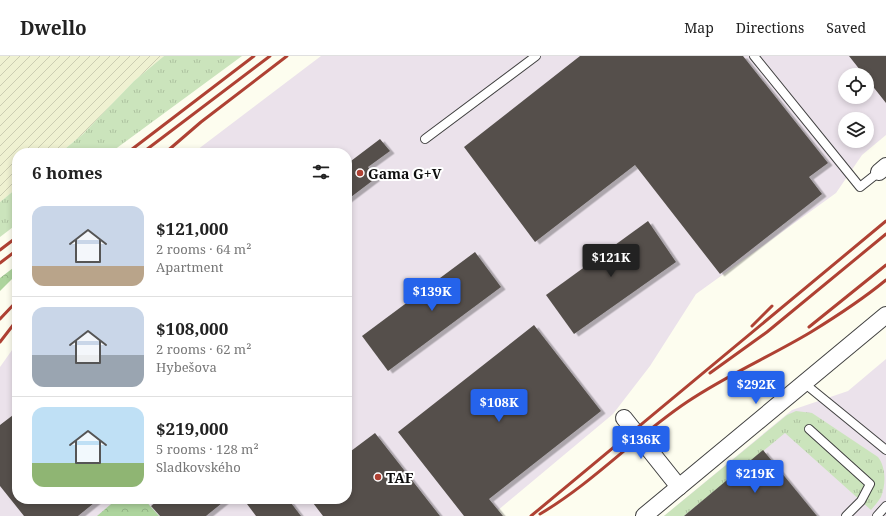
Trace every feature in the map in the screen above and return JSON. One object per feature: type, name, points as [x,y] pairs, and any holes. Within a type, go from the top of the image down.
[{"type":"street","points":[[644,516],[886,315]]},
{"type":"street","points":[[624,418],[679,487]]},
{"type":"lane","points":[[425,139],[536,56]]},
{"type":"lane","points":[[754,56],[860,187],[883,169]]},
{"type":"lane","points":[[804,383],[886,450]]},
{"type":"lane","points":[[810,429],[870,484],[861,501],[846,516]]},
{"type":"lane","points":[[877,516],[886,506]]},
{"type":"shaded area","points":[[321,56],[886,56],[886,135],[874,145],[874,112],[838,112],[838,148],[870,148],[862,155],[836,193],[696,294],[650,366],[613,414],[491,516],[0,516],[0,367],[12,350],[12,504],[352,504],[352,148],[200,148]]},
{"type":"shaded area","points":[[886,359],[886,516],[664,516],[792,410],[848,391]]},
{"type":"green space","points":[[0,56],[164,56],[134,81],[83,134],[66,148],[12,148],[12,192],[0,202]]},
{"type":"green space","points":[[164,56],[242,56],[117,148],[66,148],[83,134],[134,81]]},
{"type":"green space","points":[[12,192],[12,228],[0,237],[0,202]]},
{"type":"green space","points":[[12,269],[12,279],[0,291],[0,278]]},
{"type":"green space","points":[[796,411],[812,413],[878,457],[884,471],[884,487],[881,497],[871,510],[785,433],[684,516],[664,516],[787,415]]},
{"type":"green space","points":[[111,504],[148,504],[159,516],[97,516]]},
{"type":"building","points":[[580,56],[743,56],[828,163],[809,177],[822,194],[720,274],[635,165],[535,242],[464,147]]},
{"type":"building","points":[[849,56],[886,56],[886,103],[874,88],[874,68],[858,68]]},
{"type":"building","points":[[380,139],[390,151],[368,167],[376,178],[352,196],[352,160]]},
{"type":"building","points":[[648,221],[676,262],[574,334],[546,295]]},
{"type":"building","points":[[475,252],[501,287],[388,371],[362,336]]},
{"type":"building","points":[[534,325],[601,411],[489,499],[503,516],[464,516],[398,432]]},
{"type":"building","points":[[12,416],[12,501],[0,486],[0,425]]},
{"type":"building","name":"TAF","points":[[375,433],[440,516],[323,516],[314,504],[352,504],[352,450]]},
{"type":"building","points":[[763,450],[817,516],[684,516]]},
{"type":"building","points":[[14,504],[93,504],[78,516],[24,516]]},
{"type":"building","points":[[154,504],[221,504],[206,516],[160,516],[151,506]]},
{"type":"building","points":[[247,504],[292,504],[301,516],[256,516]]},
{"type":"railway","points":[[134,148],[254,56]]},
{"type":"railway","points":[[149,148],[270,56]]},
{"type":"railway","points":[[171,148],[201,122],[287,56]]},
{"type":"railway","points":[[531,516],[886,221]]},
{"type":"railway","points":[[710,373],[767,332],[886,234]]},
{"type":"railway","points":[[0,250],[12,241]]},
{"type":"railway","points":[[0,263],[12,254]]},
{"type":"railway","points":[[809,327],[886,265]]},
{"type":"railway","points":[[540,514],[579,488],[650,429],[687,402],[702,392],[811,332],[850,307],[886,280]]},
{"type":"railway","points":[[0,319],[12,306]]},
{"type":"railway","points":[[752,326],[772,306]]},
{"type":"railway","points":[[0,342],[12,326]]},
{"type":"place","name":"Gama G+V","points":[[360,173]]},
{"type":"place","name":"TAF","points":[[378,477]]}]
